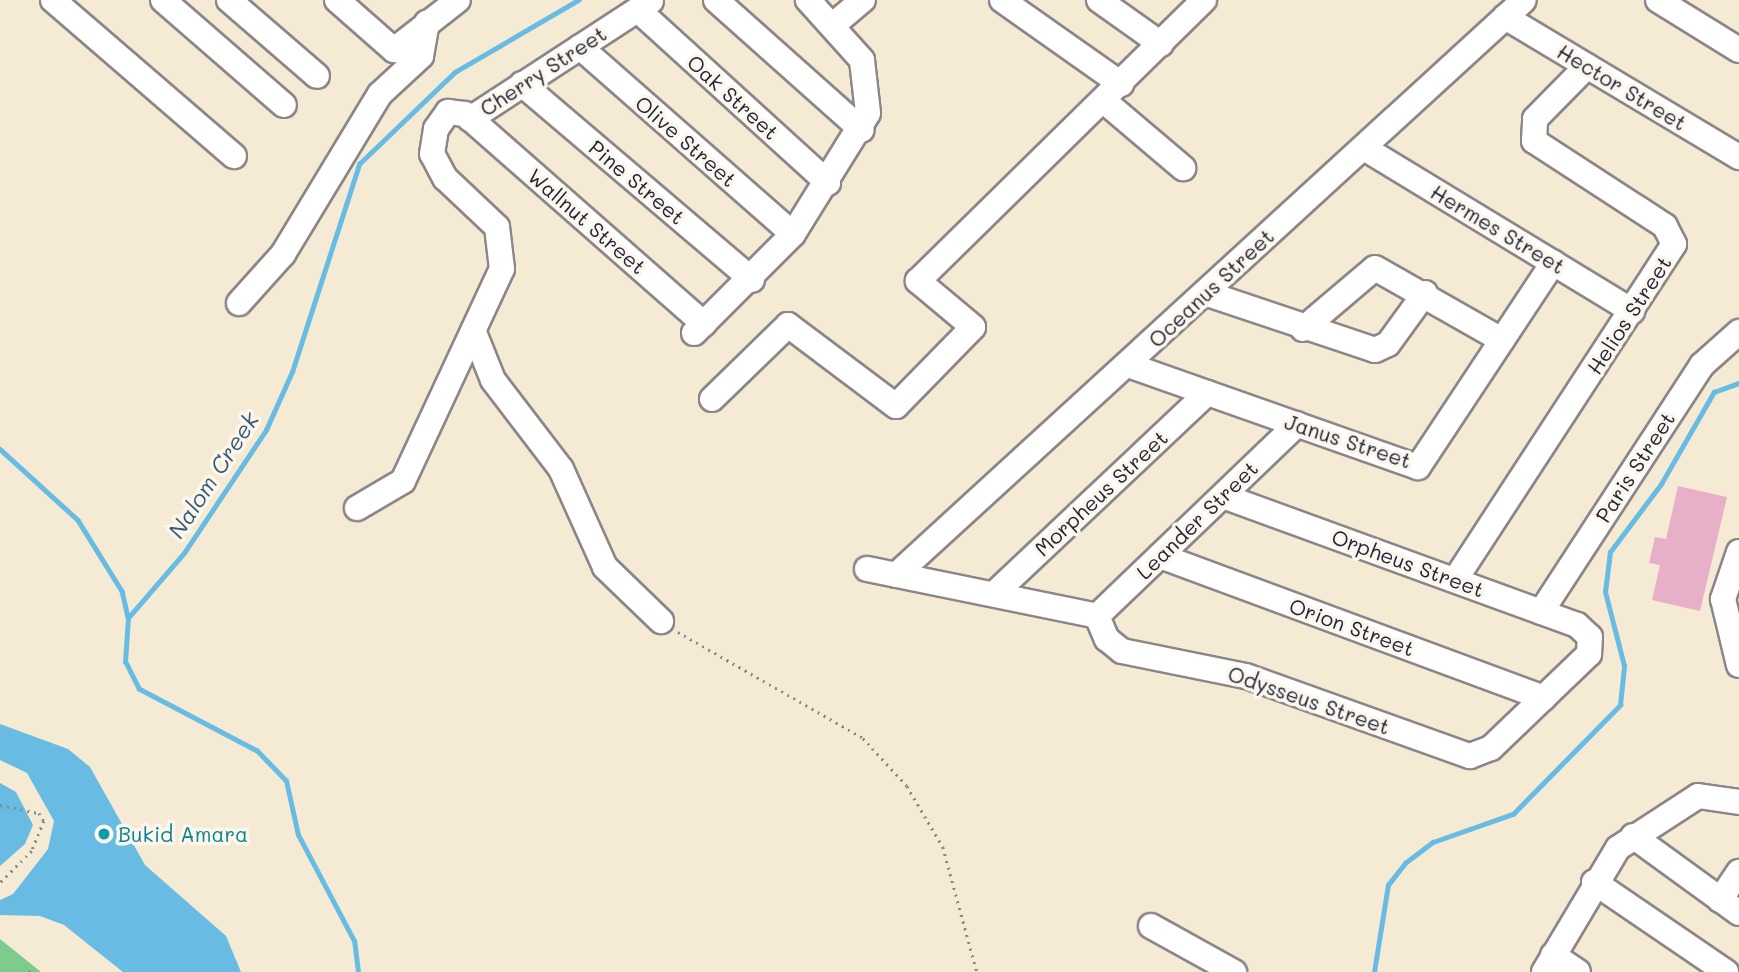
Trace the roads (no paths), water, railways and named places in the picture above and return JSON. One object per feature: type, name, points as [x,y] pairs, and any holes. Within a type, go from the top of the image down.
[{"type":"street","points":[[52,0],[234,156]]},
{"type":"street","points":[[163,0],[284,105]]},
{"type":"street","points":[[229,0],[317,76]]},
{"type":"street","points":[[337,0],[394,50],[438,8]]},
{"type":"street","points":[[716,0],[862,130]]},
{"type":"street","points":[[752,280],[793,234],[862,130],[868,76],[853,46],[808,0]]},
{"type":"street","points":[[833,25],[863,0]]},
{"type":"street","points":[[1002,0],[1113,93],[1183,168]]},
{"type":"street","points":[[1099,0],[1161,44]]},
{"type":"street","points":[[712,399],[788,325],[896,407],[973,327],[918,281],[1113,93],[1203,0]]},
{"type":"street","name":"Oceanus Street","points":[[895,575],[1128,365],[1524,0]]},
{"type":"street","points":[[1658,0],[1739,50]]},
{"type":"street","name":"Cherry Street","points":[[470,119],[645,5]]},
{"type":"street","name":"Oak Street","points":[[645,5],[828,183]]},
{"type":"street","points":[[239,303],[284,254],[380,94],[421,57],[438,8]]},
{"type":"street","name":"Hector Street","points":[[1505,17],[1739,157]]},
{"type":"street","name":"Olive Street","points":[[580,47],[793,234]]},
{"type":"street","name":"Helios Street","points":[[1455,580],[1670,253],[1671,230],[1531,135],[1535,119],[1587,66]]},
{"type":"street","name":"Pine Street","points":[[522,84],[752,280]]},
{"type":"street","points":[[357,508],[403,481],[475,335],[502,269],[503,244],[497,227],[445,178],[432,154],[436,129],[448,112],[470,119]]},
{"type":"street","name":"Wallnut Street","points":[[470,119],[699,329],[752,280]]},
{"type":"street","name":"Hermes Street","points":[[1364,148],[1632,311]]},
{"type":"street","name":"Janus Street","points":[[1128,365],[1418,467],[1553,263]]},
{"type":"street","points":[[1303,330],[1375,268],[1425,293],[1502,340]]},
{"type":"street","points":[[1205,293],[1303,330],[1375,350],[1388,344],[1425,293]]},
{"type":"street","name":"Paris Street","points":[[1541,611],[1702,365],[1739,332]]},
{"type":"street","points":[[475,335],[493,380],[561,469],[605,567],[661,621]]},
{"type":"street","name":"Morpheus Street","points":[[994,594],[1207,393]]},
{"type":"street","name":"Leander Street","points":[[1097,616],[1297,424]]},
{"type":"street","name":"Orpheus Street","points":[[1223,496],[1577,625],[1590,637],[1582,664],[1544,698]]},
{"type":"street","points":[[1739,552],[1723,599],[1739,665]]},
{"type":"street","name":"Orion Street","points":[[1160,556],[1544,698]]},
{"type":"street","points":[[867,569],[1097,616]]},
{"type":"street","name":"Odysseus Street","points":[[1097,616],[1107,639],[1122,650],[1246,676],[1478,755],[1544,698]]},
{"type":"street","points":[[1578,972],[1549,963],[1594,882],[1633,836],[1698,796],[1739,802]]},
{"type":"street","points":[[1633,836],[1730,906],[1739,872]]},
{"type":"street","points":[[1594,882],[1726,972]]},
{"type":"street","points":[[1151,926],[1234,972]]},
{"type":"water","points":[[0,724],[68,749],[90,767],[145,865],[226,936],[241,972],[123,972],[64,925],[40,916],[0,915],[0,900],[13,894],[48,849],[54,821],[27,773],[0,760]]},
{"type":"water","points":[[0,783],[16,792],[33,825],[25,844],[0,866]]},
{"type":"waterway","name":"Nalom Creek","points":[[358,972],[354,941],[298,835],[286,781],[257,751],[139,689],[125,662],[128,618],[184,553],[266,430],[292,372],[359,164],[455,72],[578,0]]},
{"type":"waterway","points":[[1374,972],[1388,885],[1405,863],[1433,842],[1513,814],[1620,705],[1624,666],[1605,592],[1610,552],[1661,484],[1714,392],[1739,383]]},
{"type":"waterway","points":[[0,449],[78,520],[122,591],[128,617]]},
{"type":"place","name":"Bukid Amara","points":[[104,834]]}]
